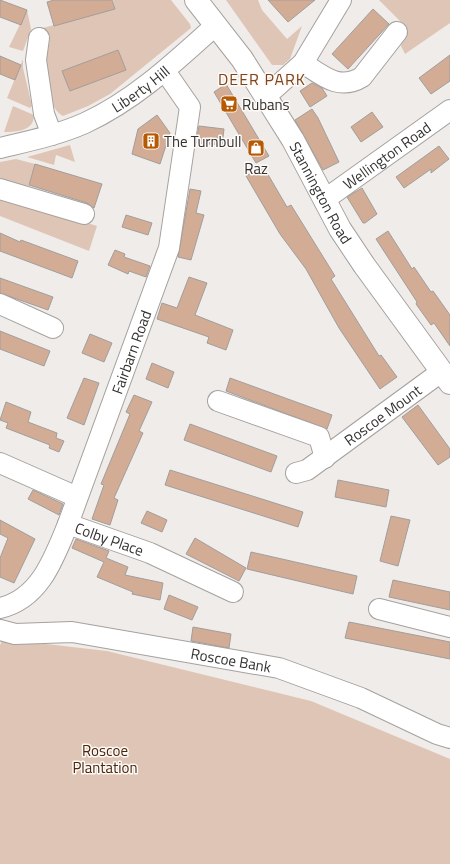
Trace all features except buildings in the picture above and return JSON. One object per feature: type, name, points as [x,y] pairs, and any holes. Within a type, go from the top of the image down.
[{"type":"main road","name":"Stannington Road","points":[[196,0],[242,59],[293,140],[340,229],[364,265],[445,377]]},
{"type":"street","points":[[265,97],[303,63],[341,0]]},
{"type":"street","name":"Liberty Hill","points":[[0,148],[52,135],[85,123],[118,105],[165,71],[216,24]]},
{"type":"street","points":[[303,63],[326,78],[345,84],[354,82],[362,77],[397,32]]},
{"type":"street","points":[[39,38],[36,60],[44,114],[52,135]]},
{"type":"street","name":"Fairbarn Road","points":[[0,608],[14,605],[38,585],[51,565],[68,524],[169,248],[190,108],[165,71]]},
{"type":"street","name":"Wellington Road","points":[[324,200],[450,110]]},
{"type":"street","points":[[0,189],[84,214]]},
{"type":"street","points":[[0,304],[53,328]]},
{"type":"street","name":"Roscoe Mount","points":[[296,473],[307,470],[445,377]]},
{"type":"street","name":"Roscoe Mount","points":[[218,401],[319,437],[325,458]]},
{"type":"street","points":[[0,463],[77,497]]},
{"type":"street","name":"Colby Place","points":[[68,524],[150,553],[233,592]]},
{"type":"street","points":[[378,609],[450,627]]},
{"type":"street","name":"Roscoe Bank","points":[[0,630],[15,634],[72,632],[279,668],[361,698],[436,734],[450,738]]},
{"type":"green space","points":[[113,0],[171,0],[190,24],[191,28],[110,94],[88,106],[63,116],[53,106],[48,89],[46,63],[50,35],[39,29],[115,9]],"holes":[[[118,50],[125,70],[70,91],[63,71]]]},
{"type":"green space","name":"DEER PARK","points":[[226,0],[258,0],[262,10],[287,39],[302,26],[290,59],[283,65],[272,65]]},
{"type":"green space","points":[[379,0],[450,0],[450,23],[405,54],[401,46],[405,26]]},
{"type":"green space","points":[[27,10],[31,29],[23,51],[9,47]]},
{"type":"green space","points":[[23,59],[23,68],[32,106],[30,108],[7,98]]},
{"type":"green space","points":[[13,106],[34,115],[33,120],[24,130],[4,132]]},
{"type":"green space","points":[[70,145],[75,162],[56,155],[54,165],[27,157]]},
{"type":"green space","points":[[16,159],[35,164],[28,187],[0,181],[0,162]]},
{"type":"green space","points":[[0,196],[97,226],[89,251],[0,216]]},
{"type":"green space","name":"Roscoe Plantation","points":[[3,639],[107,651],[311,701],[450,759],[450,864],[0,864],[0,645]]},
{"type":"place","name":"Rubans","points":[[229,104]]},
{"type":"place","name":"The Turnbull","points":[[151,141]]},
{"type":"place","name":"Raz","points":[[256,148]]},
{"type":"district","name":"DEER PARK","points":[[262,79]]}]
